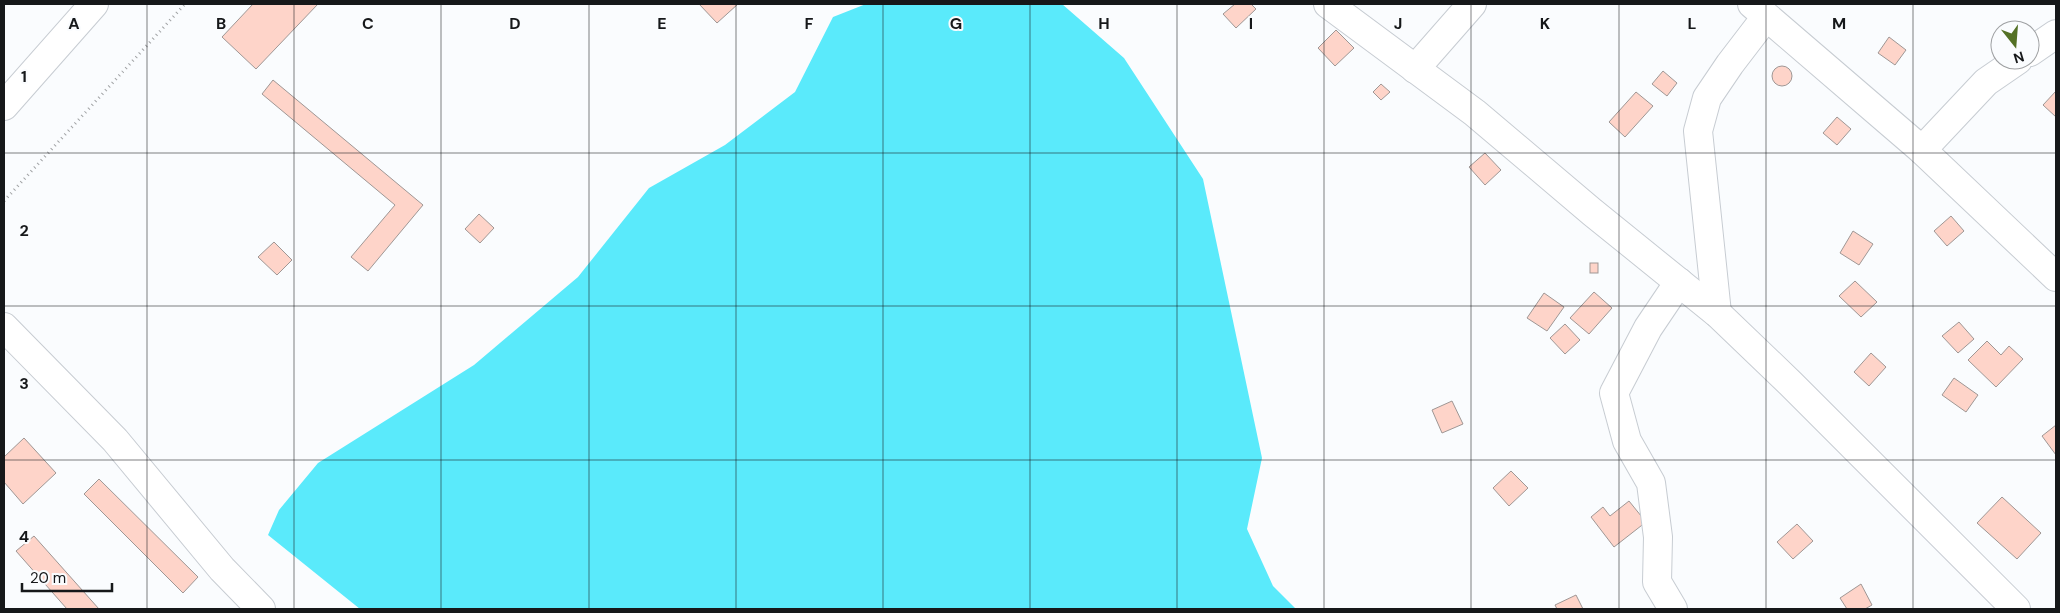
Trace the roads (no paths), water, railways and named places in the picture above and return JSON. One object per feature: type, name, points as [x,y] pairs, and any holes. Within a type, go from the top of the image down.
[{"type":"main road","points":[[4,106],[94,4]]},
{"type":"main road","points":[[1328,4],[1474,113],[1717,313],[1790,383],[2016,609]]},
{"type":"main road","points":[[1415,69],[1472,4]]},
{"type":"main road","points":[[1717,313],[1698,131],[1707,98],[1730,64],[1759,10],[1922,150],[2056,276]]},
{"type":"main road","points":[[2040,45],[2056,34]]},
{"type":"main road","points":[[1922,150],[1986,82],[2003,70]]},
{"type":"main road","points":[[1673,609],[1657,582],[1658,537],[1651,483],[1627,441],[1614,393],[1648,328],[1679,282]]},
{"type":"main road","points":[[4,327],[115,440],[222,569],[261,609]]},
{"type":"water","points":[[866,4],[1062,4],[1124,58],[1203,179],[1262,458],[1247,529],[1273,586],[1296,609],[360,609],[268,535],[279,510],[318,463],[474,365],[578,277],[649,188],[725,145],[795,92],[833,17]]}]
